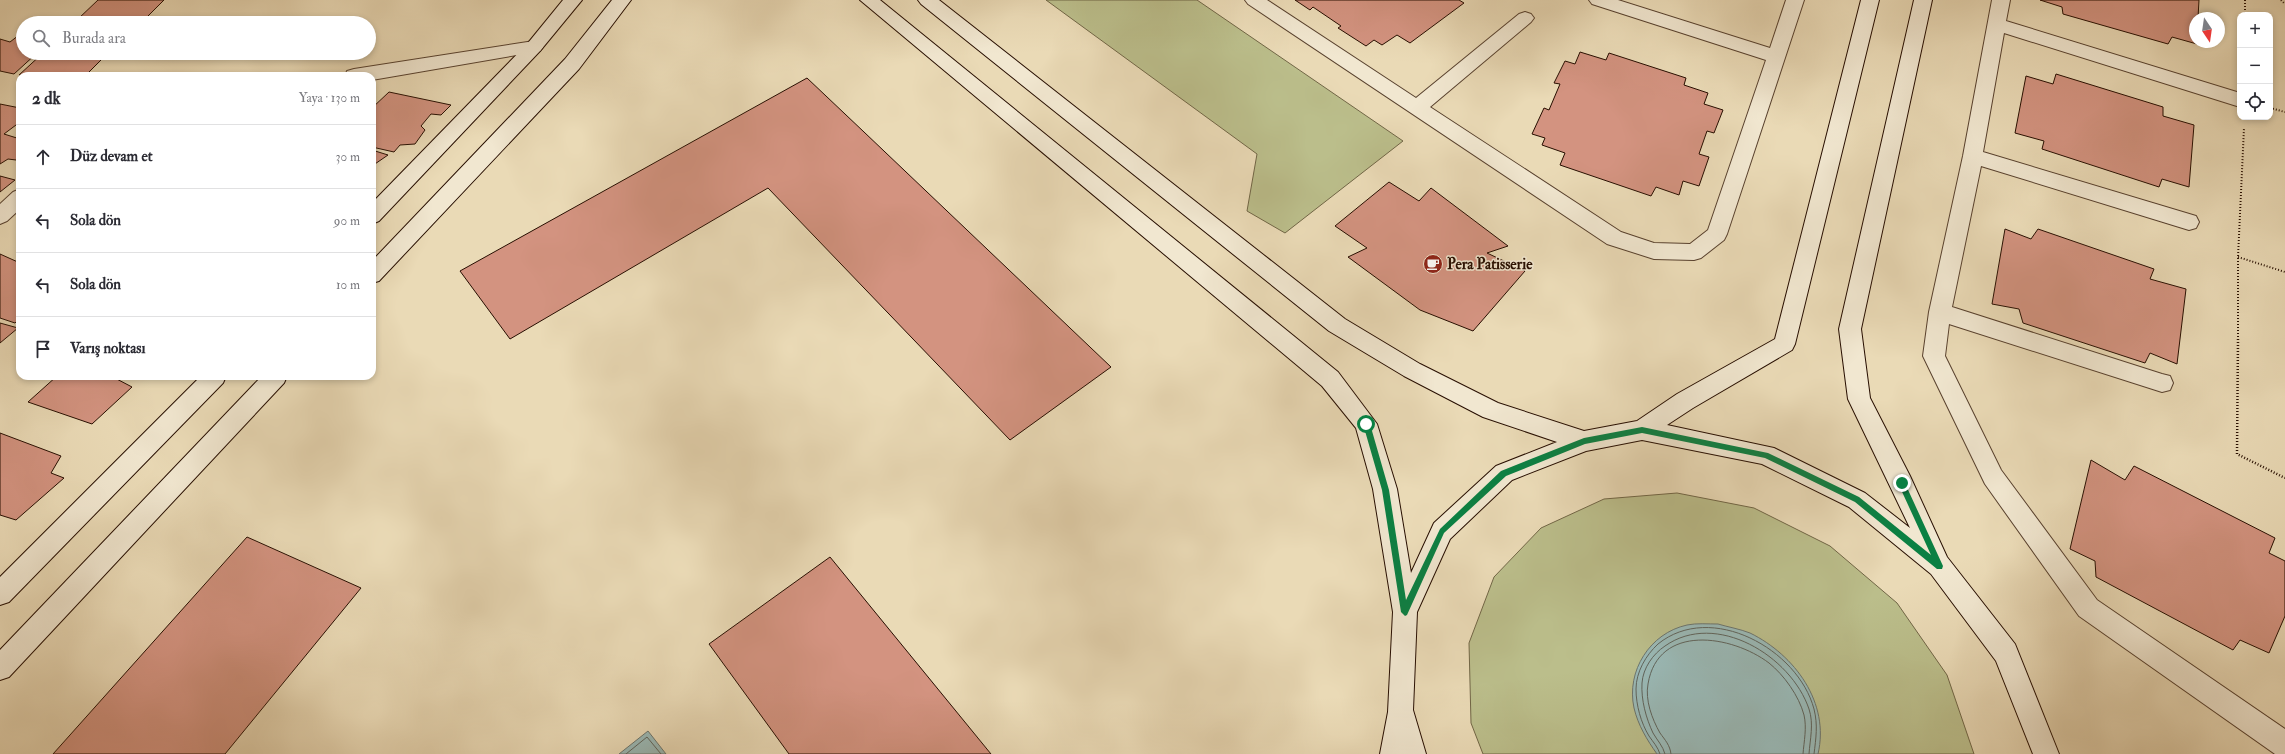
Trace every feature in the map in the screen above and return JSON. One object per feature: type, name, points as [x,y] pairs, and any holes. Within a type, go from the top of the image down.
[{"type":"main road","points":[[376,212],[534,47],[573,0]]},
{"type":"main road","points":[[376,270],[572,64],[622,0]]},
{"type":"main road","points":[[869,0],[1330,379],[1366,424],[1386,490],[1405,612],[1400,710],[1393,754]]},
{"type":"main road","points":[[926,0],[1337,325],[1412,370],[1491,410],[1584,441]]},
{"type":"main road","points":[[1254,0],[1614,238],[1654,251],[1694,252],[1717,234],[1795,0]]},
{"type":"main road","points":[[1598,0],[1776,57]]},
{"type":"main road","points":[[1642,430],[1685,401],[1784,344],[1870,0]]},
{"type":"main road","points":[[1923,0],[1850,329],[1860,399],[1902,483],[1940,566],[2006,653],[2046,753]]},
{"type":"main road","points":[[2001,0],[1973,156],[1940,312],[1934,356],[1993,477],[2088,608],[2285,745]]},
{"type":"main road","points":[[1418,108],[1525,18]]},
{"type":"main road","points":[[1996,24],[2237,99]]},
{"type":"main road","points":[[376,72],[534,47]]},
{"type":"main road","points":[[1973,156],[2189,222]]},
{"type":"main road","points":[[0,216],[16,201]]},
{"type":"main road","points":[[1940,312],[2162,383]]},
{"type":"main road","points":[[0,594],[211,380]]},
{"type":"main road","points":[[0,668],[272,380]]},
{"type":"main road","points":[[1405,612],[1442,531],[1504,473],[1584,441],[1642,430],[1766,455],[1857,500],[1940,566]]},
{"type":"main road","points":[[1400,710],[1413,754]]},
{"type":"path","points":[[2245,0],[2245,12]]},
{"type":"path","points":[[2281,0],[2285,4]]},
{"type":"path","points":[[2273,109],[2285,112]]},
{"type":"path","points":[[2244,125],[2238,257],[2237,454],[2285,478]]},
{"type":"path","points":[[2238,257],[2285,272]]},
{"type":"green space","points":[[1046,0],[1197,0],[1403,141],[1285,233],[1247,211],[1257,154]]},
{"type":"green space","points":[[1677,493],[1754,508],[1830,546],[1897,603],[1947,675],[1974,754],[1483,754],[1471,723],[1469,643],[1494,577],[1541,528],[1604,499]]},
{"type":"water","points":[[1691,624],[1718,624],[1750,633],[1766,642],[1781,654],[1794,668],[1814,699],[1819,717],[1820,735],[1818,754],[1657,754],[1643,732],[1634,708],[1632,694],[1637,668],[1652,645],[1662,636],[1674,629]]},
{"type":"water","points":[[648,731],[666,754],[619,754]]},
{"type":"building","points":[[98,0],[164,0],[148,16],[81,16]]},
{"type":"building","points":[[1295,0],[1459,0],[1464,3],[1410,43],[1397,35],[1382,45],[1374,40],[1366,46],[1338,28],[1341,26],[1313,7],[1310,10]]},
{"type":"building","points":[[2040,0],[2199,0],[2198,12],[2189,12],[2189,42],[2172,37],[2168,44],[2063,14],[2062,7]]},
{"type":"building","points":[[16,37],[16,60],[29,60],[14,74],[0,71],[0,39],[10,42]]},
{"type":"building","points":[[1580,52],[1606,60],[1609,53],[1686,78],[1684,85],[1708,93],[1704,104],[1723,110],[1714,133],[1707,131],[1699,154],[1709,157],[1699,186],[1683,181],[1679,195],[1656,187],[1651,196],[1560,165],[1565,153],[1542,145],[1545,138],[1532,134],[1544,108],[1549,110],[1560,84],[1554,83],[1565,61],[1575,64]]},
{"type":"building","points":[[35,60],[101,60],[89,72],[22,72]]},
{"type":"building","points":[[2056,74],[2163,107],[2163,116],[2194,125],[2189,187],[2162,179],[2159,187],[2042,149],[2044,141],[2015,133],[2026,76],[2053,84]]},
{"type":"building","points":[[807,78],[1111,367],[1010,440],[768,188],[510,339],[460,271]]},
{"type":"building","points":[[389,92],[451,105],[441,115],[431,114],[421,126],[425,130],[415,144],[400,145],[394,152],[376,148],[376,104]]},
{"type":"building","points":[[0,104],[16,107],[16,125],[4,134],[16,138],[16,160],[8,159],[0,164]]},
{"type":"building","points":[[376,151],[388,155],[376,163]]},
{"type":"building","points":[[0,176],[15,180],[0,192]]},
{"type":"building","name":"Pera Patisserie","points":[[1389,182],[1419,201],[1431,188],[1508,246],[1487,253],[1525,271],[1473,331],[1420,310],[1348,257],[1367,248],[1335,226]]},
{"type":"building","points":[[2005,229],[2031,239],[2038,229],[2154,269],[2150,279],[2186,289],[2177,364],[2150,353],[2145,363],[2023,323],[2019,309],[1992,304]]},
{"type":"building","points":[[0,254],[16,261],[16,322],[15,323],[0,318]]},
{"type":"building","points":[[0,323],[16,327],[16,330],[0,343]]},
{"type":"building","points":[[53,380],[119,380],[132,387],[92,424],[28,402]]},
{"type":"building","points":[[0,433],[61,456],[51,473],[64,478],[16,520],[0,515]]},
{"type":"building","points":[[2091,460],[2125,480],[2134,466],[2275,538],[2269,553],[2285,561],[2285,616],[2269,653],[2240,640],[2233,650],[2096,577],[2095,561],[2070,549]]},
{"type":"building","points":[[247,537],[361,588],[225,754],[53,754]]},
{"type":"building","points":[[830,557],[991,754],[789,754],[709,644]]},
{"type":"place","name":"Pera Patisserie","points":[[1433,264]]},
{"type":"route","points":[[1366,424],[1386,490],[1405,612],[1442,531],[1504,473],[1584,441],[1642,430],[1766,455],[1857,500],[1940,566],[1902,483]]}]
